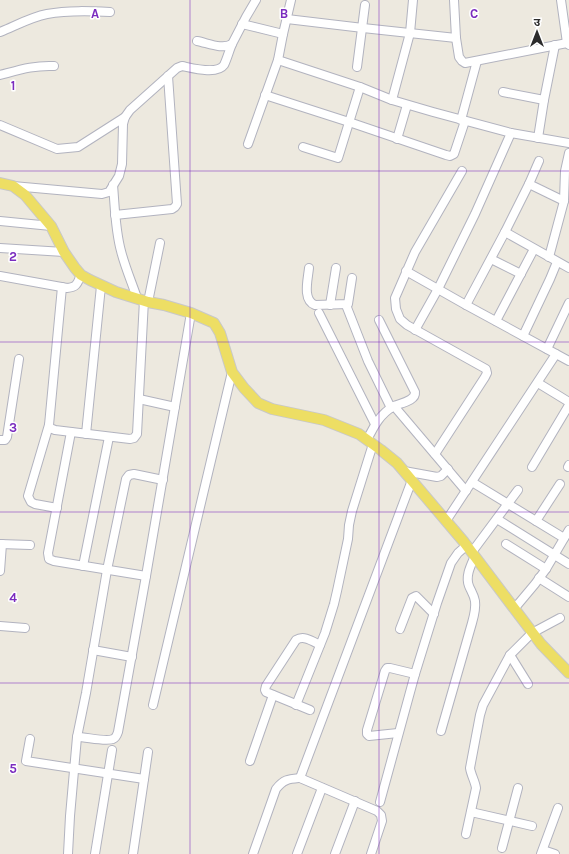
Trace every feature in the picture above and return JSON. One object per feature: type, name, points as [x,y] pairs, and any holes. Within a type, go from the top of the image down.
[{"type":"main road","points":[[0,183],[14,186],[25,195],[51,226],[64,252],[81,275],[116,292],[191,313],[214,323],[220,333],[232,372],[258,403],[272,409],[324,420],[359,434],[397,463],[472,551],[541,644],[569,672]]},
{"type":"street","points":[[0,126],[57,149],[78,147],[125,116],[177,68],[182,66],[212,71],[220,69],[242,24],[256,0]]},
{"type":"street","points":[[248,144],[278,60],[291,0]]},
{"type":"street","points":[[392,100],[410,33],[413,0]]},
{"type":"street","points":[[454,0],[456,38],[459,57],[465,63],[555,45],[568,44],[561,0]]},
{"type":"street","points":[[357,67],[365,5]]},
{"type":"street","points":[[0,32],[33,18],[48,14],[79,11],[110,12]]},
{"type":"street","points":[[286,19],[456,38]]},
{"type":"street","points":[[242,24],[283,34]]},
{"type":"street","points":[[197,40],[223,47],[232,44]]},
{"type":"street","points":[[538,138],[555,45]]},
{"type":"street","points":[[278,60],[360,87],[407,105],[511,132],[569,143]]},
{"type":"street","points":[[265,95],[349,122],[446,156],[450,156],[454,154],[477,61]]},
{"type":"street","points":[[0,75],[27,68],[54,66]]},
{"type":"street","points":[[115,215],[172,208],[177,204],[168,76]]},
{"type":"street","points":[[303,147],[338,158],[360,87]]},
{"type":"street","points":[[503,92],[544,100]]},
{"type":"street","points":[[397,139],[407,105]]},
{"type":"street","points":[[14,186],[102,194],[109,192],[119,176],[122,164],[122,137],[125,116]]},
{"type":"street","points":[[415,330],[438,289],[475,214],[511,132]]},
{"type":"street","points":[[549,257],[564,201],[565,171],[569,153]]},
{"type":"street","points":[[466,305],[505,232],[539,161]]},
{"type":"street","points":[[435,454],[487,373],[486,369],[407,325],[400,319],[396,310],[395,298],[421,241],[462,171]]},
{"type":"street","points":[[529,184],[564,201]]},
{"type":"street","points":[[113,185],[115,215],[121,252],[143,300]]},
{"type":"street","points":[[0,221],[51,226]]},
{"type":"street","points":[[505,232],[569,268]]},
{"type":"street","points":[[49,424],[50,428],[55,430],[130,439],[134,438],[137,434],[143,300],[160,243]]},
{"type":"street","points":[[0,248],[64,252]]},
{"type":"street","points":[[496,322],[534,249]]},
{"type":"street","points":[[491,259],[521,274]]},
{"type":"street","points":[[522,336],[557,262]]},
{"type":"street","points":[[309,268],[307,295],[311,304],[346,305]]},
{"type":"street","points":[[330,305],[336,268]]},
{"type":"street","points":[[406,271],[569,361]]},
{"type":"street","points":[[0,276],[67,288],[74,287],[81,275]]},
{"type":"street","points":[[346,305],[348,304],[352,278]]},
{"type":"street","points":[[86,434],[102,286]]},
{"type":"street","points":[[57,508],[30,502],[28,496],[49,424],[62,287]]},
{"type":"street","points":[[547,349],[569,303]]},
{"type":"street","points":[[346,305],[368,361],[393,407],[466,491]]},
{"type":"street","points":[[78,737],[107,740],[116,737],[118,732],[191,313]]},
{"type":"street","points":[[319,313],[375,424]]},
{"type":"street","points":[[296,705],[325,633],[338,591],[352,511],[375,424],[384,413],[393,407],[415,397],[416,394],[379,320]]},
{"type":"street","points":[[446,521],[556,354]]},
{"type":"street","points":[[0,440],[5,440],[7,437],[19,359]]},
{"type":"street","points":[[153,705],[232,372]]},
{"type":"street","points":[[532,467],[569,404],[538,383]]},
{"type":"street","points":[[139,399],[175,407]]},
{"type":"street","points":[[71,432],[48,553],[50,559],[54,561],[146,576]]},
{"type":"street","points":[[83,566],[109,436]]},
{"type":"street","points":[[404,471],[438,477],[448,469]]},
{"type":"street","points":[[68,854],[74,768],[78,737],[107,570],[126,479],[129,475],[134,474],[163,480]]},
{"type":"street","points":[[300,778],[412,480]]},
{"type":"street","points":[[472,482],[536,521],[568,533],[546,569],[514,609]]},
{"type":"street","points":[[536,521],[560,484]]},
{"type":"street","points":[[441,731],[475,610],[476,602],[467,579],[471,565],[472,551],[518,490]]},
{"type":"street","points":[[497,519],[569,564]]},
{"type":"street","points":[[0,571],[1,544],[30,545]]},
{"type":"street","points":[[506,544],[546,569]]},
{"type":"street","points":[[380,802],[415,674],[452,563],[458,553],[472,551]]},
{"type":"street","points":[[539,578],[569,597]]},
{"type":"street","points":[[400,629],[413,597],[416,596],[434,614]]},
{"type":"street","points":[[466,834],[476,788],[476,784],[470,773],[470,768],[483,705],[510,655],[532,633],[560,618]]},
{"type":"street","points":[[0,626],[25,628]]},
{"type":"street","points":[[310,710],[266,692],[265,690],[266,686],[296,640],[304,637],[320,645]]},
{"type":"street","points":[[93,650],[132,656]]},
{"type":"street","points":[[510,655],[528,684]]},
{"type":"street","points":[[398,733],[373,737],[367,734],[387,668],[415,674]]},
{"type":"street","points":[[250,761],[273,695]]},
{"type":"street","points":[[30,739],[26,761],[144,779]]},
{"type":"street","points":[[95,854],[112,750]]},
{"type":"street","points":[[133,854],[148,752]]},
{"type":"street","points":[[253,854],[276,789],[281,782],[289,779],[300,778],[377,811],[381,815],[382,821],[371,854]]},
{"type":"street","points":[[297,854],[322,788]]},
{"type":"street","points":[[502,848],[518,788]]},
{"type":"street","points":[[335,854],[355,801]]},
{"type":"street","points":[[555,854],[542,852],[558,808]]},
{"type":"street","points":[[471,812],[532,826]]}]
